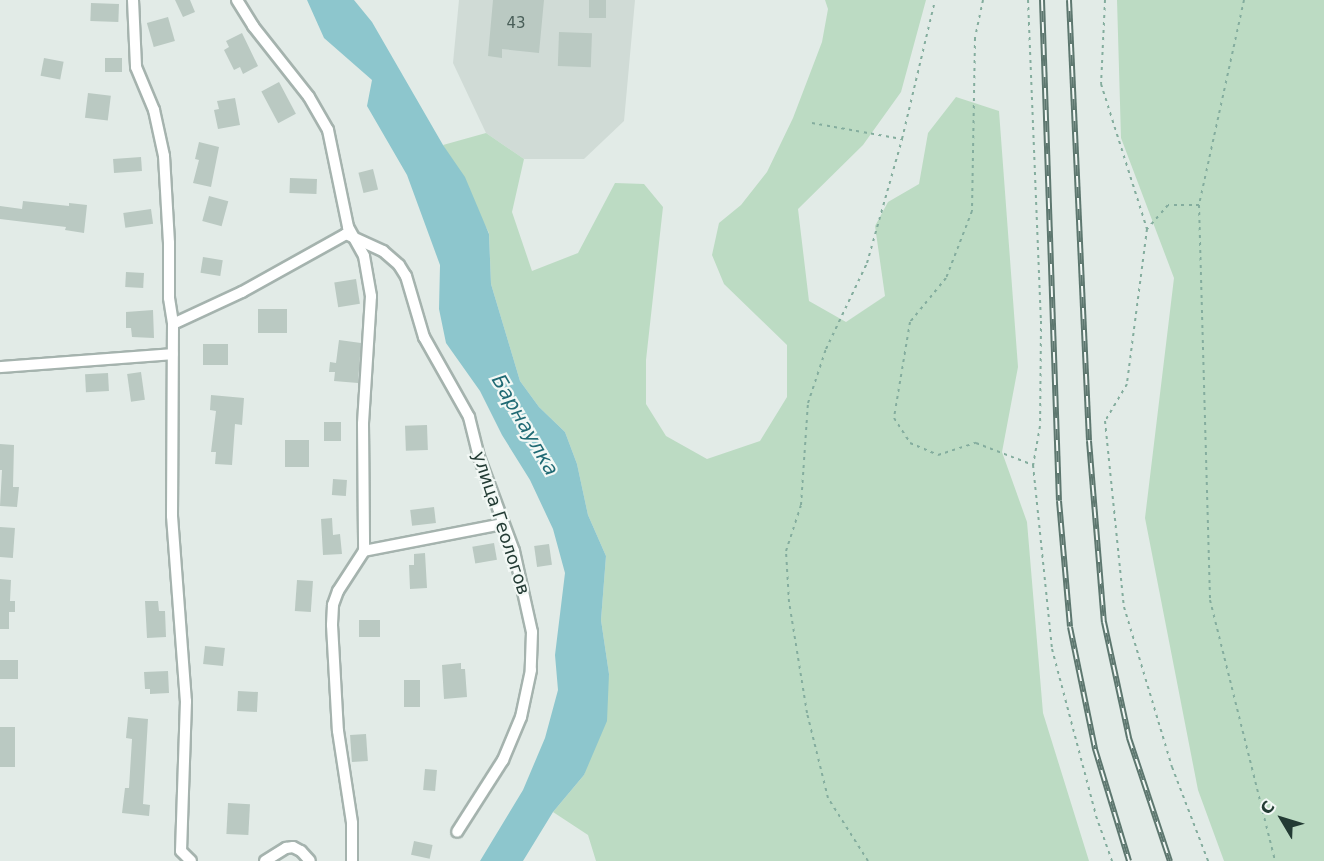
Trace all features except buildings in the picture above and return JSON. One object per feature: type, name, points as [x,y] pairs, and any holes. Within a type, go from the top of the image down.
[{"type":"street","points":[[134,0],[136,67],[154,110],[164,156],[173,354],[172,516],[186,701],[181,851],[191,861]]},
{"type":"street","points":[[237,0],[253,26],[309,97],[328,130],[348,227],[364,256],[371,296],[363,424],[364,550],[338,591],[333,604],[332,625],[338,731],[352,823],[352,861]]},
{"type":"street","points":[[172,324],[242,292],[337,237],[346,234],[355,236]]},
{"type":"street","name":"улица Геологов","points":[[355,236],[384,251],[399,265],[406,276],[424,337],[469,417],[521,578],[532,632],[528,695],[503,759],[458,832]]},
{"type":"street","points":[[0,367],[173,354]]},
{"type":"street","points":[[364,550],[503,524]]},
{"type":"street","points":[[265,861],[286,848],[293,847],[302,851],[310,861]]},
{"type":"path","points":[[868,861],[828,798],[807,713],[789,602],[786,551],[801,505],[808,403],[826,349],[867,263],[902,139],[935,0]]},
{"type":"path","points":[[983,0],[975,38],[972,211],[946,278],[910,322],[894,418],[910,442],[938,455],[976,443],[1033,465]]},
{"type":"path","points":[[1028,0],[1041,321],[1040,426],[1033,465],[1052,649],[1096,816],[1112,861]]},
{"type":"path","points":[[1105,0],[1101,84],[1147,229],[1127,384],[1105,421],[1125,607],[1172,767],[1208,861]]},
{"type":"path","points":[[1244,0],[1199,205],[1210,600],[1275,861]]},
{"type":"path","points":[[812,123],[902,139]]},
{"type":"path","points":[[1147,229],[1168,205],[1199,205]]},
{"type":"shaded area","points":[[459,0],[635,0],[624,121],[584,159],[524,159],[486,133],[453,63]]},
{"type":"green space","points":[[825,0],[926,0],[901,92],[863,145],[798,209],[809,301],[846,322],[885,296],[875,226],[888,202],[919,184],[928,133],[956,97],[999,111],[1018,367],[1002,452],[1027,522],[1043,713],[1089,861],[596,861],[588,835],[553,812],[584,775],[609,674],[601,620],[606,556],[588,515],[577,464],[565,432],[539,407],[520,381],[491,284],[489,233],[443,145],[486,133],[524,159],[512,212],[532,271],[578,253],[615,183],[644,184],[663,207],[646,360],[646,404],[666,436],[707,459],[760,441],[787,397],[787,345],[724,284],[712,255],[719,223],[741,205],[767,172],[793,118],[822,42],[828,9]]},
{"type":"green space","points":[[1117,0],[1324,0],[1324,861],[1224,861],[1198,790],[1145,518],[1174,278],[1121,138]]},
{"type":"water","name":"Барнаулка","points":[[307,0],[354,0],[372,22],[443,145],[465,177],[489,234],[491,284],[520,381],[539,407],[565,432],[577,464],[588,515],[606,556],[601,620],[609,674],[607,721],[584,775],[553,812],[523,861],[480,861],[523,790],[545,738],[558,690],[555,655],[565,573],[553,529],[530,480],[502,435],[480,391],[446,343],[439,309],[440,265],[407,175],[367,106],[372,80],[324,38]]},
{"type":"railway","points":[[1042,0],[1059,501],[1070,627],[1095,749],[1129,861]]},
{"type":"railway","points":[[1069,0],[1089,441],[1104,622],[1129,738],[1170,861]]}]
